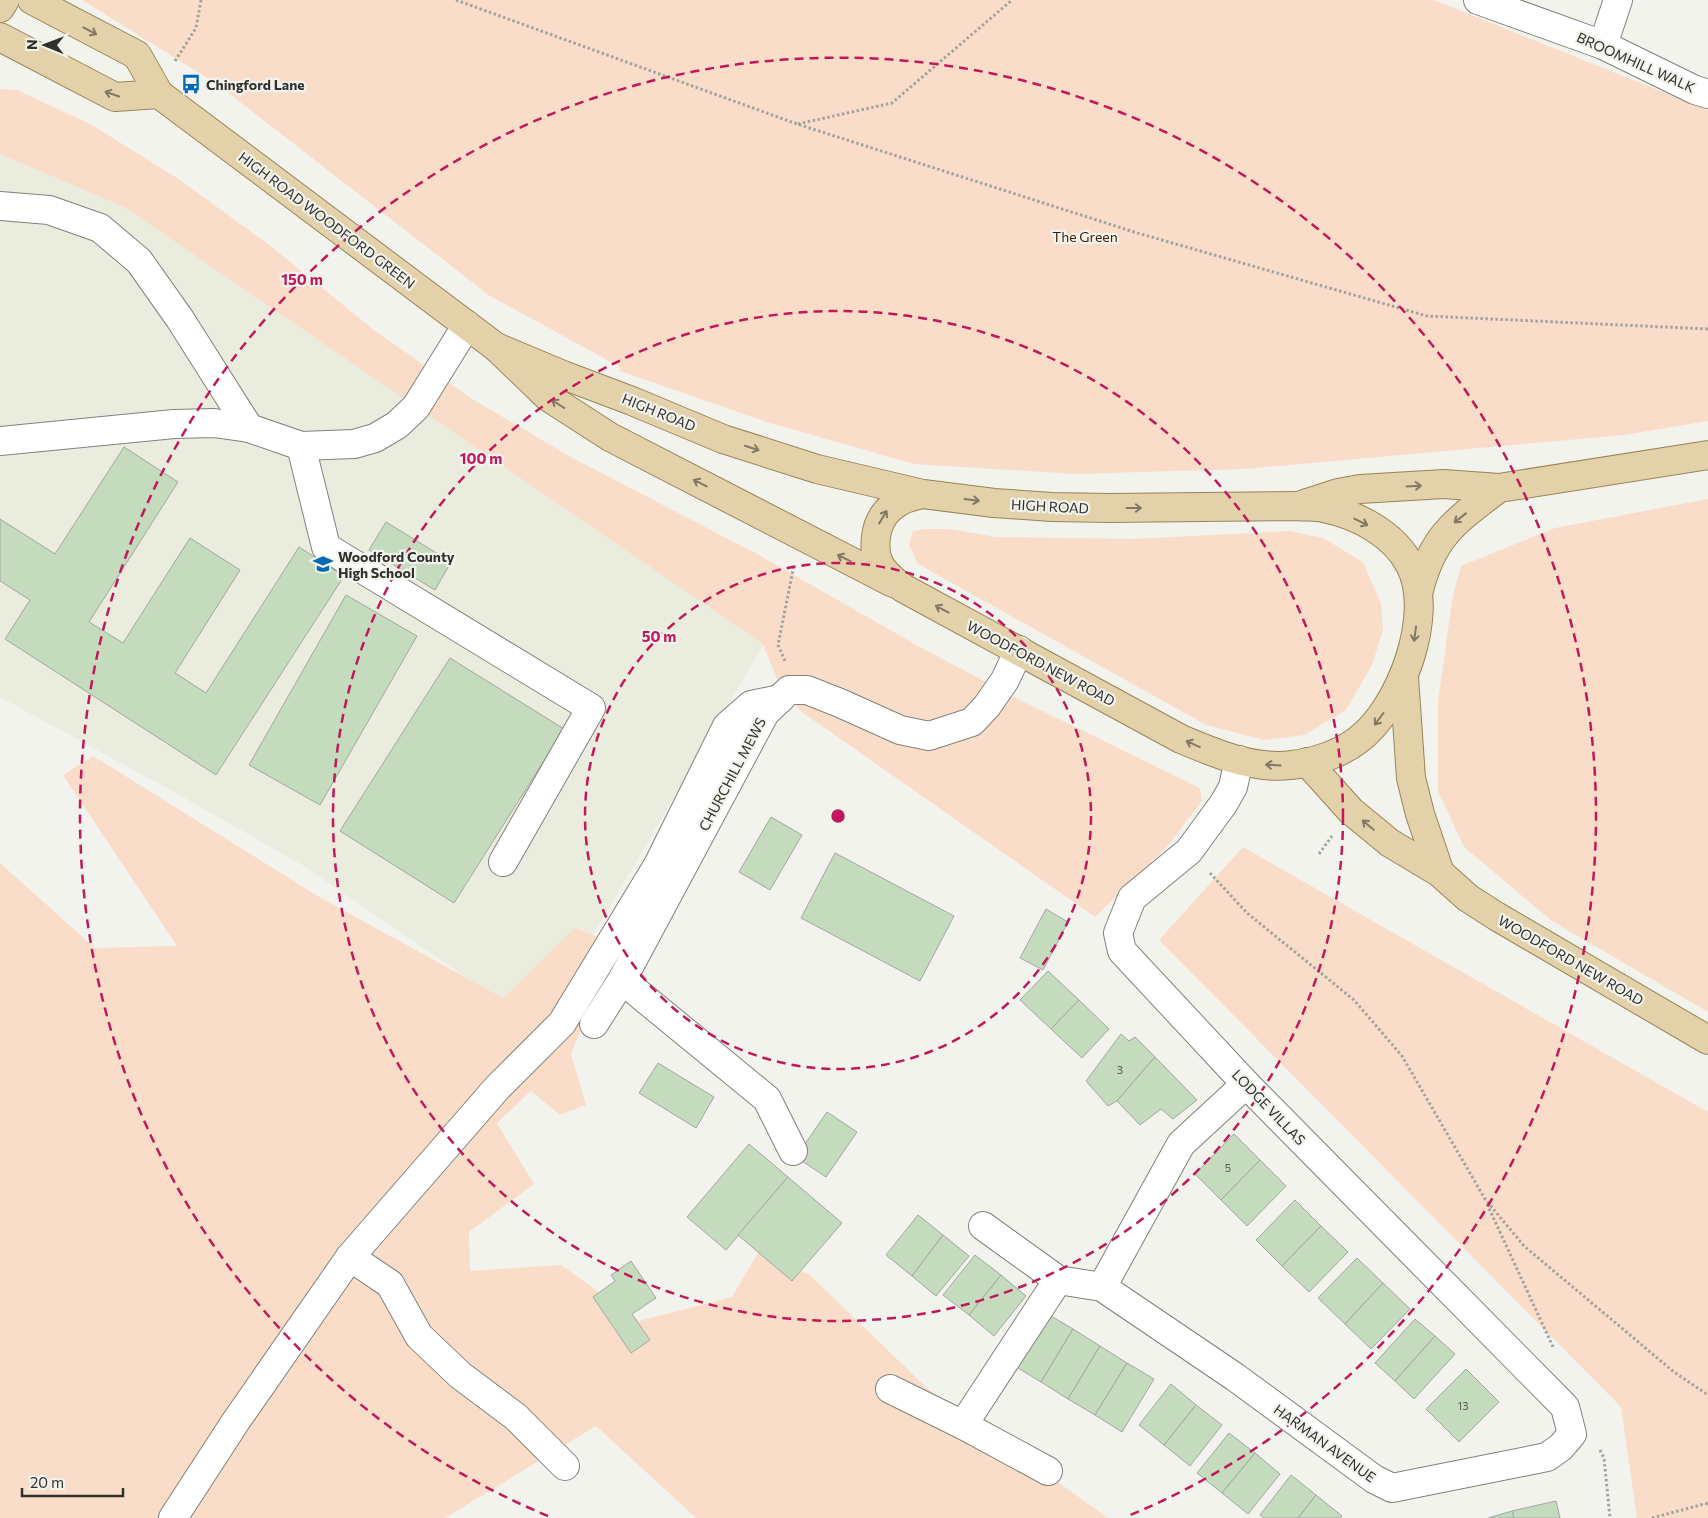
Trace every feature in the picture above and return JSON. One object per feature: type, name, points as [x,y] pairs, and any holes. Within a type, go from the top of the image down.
[{"type":"main road","points":[[0,8],[5,0]]},
{"type":"main road","name":"HIGH ROAD WOODFORD GREEN","points":[[32,0],[137,55],[159,94],[496,346]]},
{"type":"main road","points":[[0,36],[115,97],[159,94]]},
{"type":"main road","points":[[496,346],[548,398],[610,437],[903,588]]},
{"type":"main road","name":"HIGH ROAD","points":[[496,346],[723,439],[817,469],[924,494],[1052,507],[1298,506]]},
{"type":"main road","points":[[1298,506],[1360,489],[1444,484],[1499,488],[1708,455]]},
{"type":"main road","points":[[1419,590],[1424,569],[1434,548],[1454,523],[1499,488]]},
{"type":"main road","name":"WOODFORD NEW ROAD","points":[[924,494],[909,496],[895,503],[884,513],[877,529],[875,546],[879,563],[889,578],[903,588],[1181,738],[1210,751],[1239,760],[1268,765],[1289,766],[1337,752],[1358,741],[1375,724],[1391,703],[1404,677],[1412,651],[1417,621],[1419,590],[1411,566],[1396,546],[1380,531],[1348,516],[1323,508],[1298,506]]},
{"type":"main road","name":"WOODFORD NEW ROAD","points":[[1404,677],[1411,778],[1420,814],[1440,873]]},
{"type":"main road","name":"WOODFORD NEW ROAD","points":[[1307,762],[1351,811],[1390,843],[1440,873],[1468,898],[1708,1040]]},
{"type":"street","name":"BROOMHILL WALK","points":[[1478,0],[1604,45],[1695,90],[1708,94]]},
{"type":"street","points":[[1604,45],[1618,0]]},
{"type":"street","points":[[0,206],[49,210],[100,228],[139,261],[180,319],[249,428]]},
{"type":"street","points":[[0,441],[174,424],[214,424],[249,428],[300,446],[354,444],[375,438],[397,425],[416,407],[467,325]]},
{"type":"street","points":[[300,446],[326,547],[591,708],[503,862]]},
{"type":"street","points":[[173,1518],[236,1421],[350,1257],[497,1088],[562,1023],[658,865],[727,726],[751,706],[807,690],[900,730],[929,736],[972,722],[987,706],[1005,680],[1019,650]]},
{"type":"street","name":"CHURCHILL MEWS","points":[[594,1024],[622,980],[764,713],[788,694]]},
{"type":"street","name":"LODGE VILLAS","points":[[1239,760],[1232,787],[1224,803],[1189,851],[1132,898],[1118,933],[1122,951],[1246,1084],[1565,1407],[1572,1434]]},
{"type":"street","points":[[622,980],[767,1099],[793,1151]]},
{"type":"street","points":[[1102,1286],[1181,1144],[1246,1084]]},
{"type":"street","name":"HARMAN AVENUE","points":[[983,1226],[1058,1280],[1102,1286],[1235,1377],[1374,1479],[1392,1488],[1547,1457],[1561,1448],[1572,1434]]},
{"type":"street","points":[[350,1257],[390,1284],[419,1336],[460,1375],[516,1417],[565,1466]]},
{"type":"street","points":[[963,1425],[1058,1280]]},
{"type":"street","points":[[890,1388],[1048,1471]]},
{"type":"path","points":[[175,61],[196,28],[201,0]]},
{"type":"path","points":[[456,0],[797,124],[1134,232],[1427,316],[1708,329]]},
{"type":"path","points":[[797,124],[892,103],[1012,0]]},
{"type":"path","points":[[788,694],[793,677],[778,645],[794,562]]},
{"type":"path","points":[[1319,854],[1337,830]]},
{"type":"path","points":[[1189,851],[1247,913],[1354,1000],[1402,1056],[1485,1199],[1524,1246],[1674,1372],[1708,1395]]},
{"type":"path","points":[[1652,1518],[1708,1503]]},
{"type":"shaded area","name":"Woodford County High School","points":[[0,154],[124,207],[764,644],[539,1027],[299,863],[0,697]]},
{"type":"green space","name":"The Green","points":[[82,0],[1434,0],[1708,110],[1708,421],[1624,435],[1245,469],[1076,474],[914,464],[767,422],[620,371],[620,367],[490,296],[218,85]]},
{"type":"green space","points":[[0,89],[17,90],[92,125],[177,178],[268,244],[374,330],[474,400],[569,456],[759,555],[920,647],[1026,703],[1200,788],[1202,801],[1166,848],[1095,917],[799,710],[777,679],[763,644],[124,207],[0,154]]},
{"type":"green space","points":[[1708,499],[1708,1012],[1552,921],[1464,847],[1438,791],[1438,701],[1453,595],[1461,566],[1555,528]]},
{"type":"green space","points":[[949,529],[996,537],[1132,539],[1290,531],[1323,538],[1363,562],[1381,603],[1383,630],[1372,665],[1346,710],[1304,735],[1264,740],[1206,725],[918,564],[909,545],[913,531]]},
{"type":"green space","points":[[93,756],[321,898],[503,998],[575,928],[617,945],[571,1054],[586,1105],[560,1115],[531,1091],[497,1123],[534,1184],[469,1232],[470,1271],[561,1265],[639,1321],[732,1297],[759,1251],[810,1275],[927,1388],[1108,1518],[696,1518],[596,1426],[445,1518],[0,1518],[0,863],[95,948],[177,946],[63,775]]},
{"type":"green space","points":[[1243,847],[1708,1112],[1708,1518],[1637,1518],[1621,1407],[1159,940]]},
{"type":"building","points":[[124,447],[178,482],[89,622],[123,643],[190,538],[240,570],[175,673],[206,693],[299,547],[344,576],[216,775],[5,639],[30,600],[0,581],[0,519],[55,554]]},
{"type":"building","points":[[386,522],[451,562],[435,590],[369,550]]},
{"type":"building","points":[[346,595],[417,636],[320,805],[249,765]]},
{"type":"building","points":[[450,658],[564,729],[454,903],[340,831]]},
{"type":"building","points":[[771,817],[802,835],[770,890],[739,872]]},
{"type":"building","points":[[835,853],[954,916],[920,981],[801,918]]},
{"type":"building","points":[[1046,909],[1068,922],[1043,970],[1020,958]]},
{"type":"building","points":[[1048,971],[1079,1000],[1051,1029],[1020,1000]]},
{"type":"building","points":[[1079,1000],[1109,1029],[1082,1058],[1051,1029]]},
{"type":"building","points":[[1121,1034],[1129,1041],[1135,1037],[1155,1057],[1117,1101],[1108,1106],[1086,1081]]},
{"type":"building","points":[[1155,1057],[1197,1100],[1173,1119],[1161,1109],[1140,1125],[1117,1101]]},
{"type":"building","points":[[658,1063],[714,1097],[696,1128],[639,1093]]},
{"type":"building","points":[[827,1112],[857,1132],[826,1177],[796,1157]]},
{"type":"building","points":[[1234,1134],[1260,1160],[1221,1200],[1195,1174]]},
{"type":"building","points":[[749,1144],[788,1177],[726,1250],[687,1217]]},
{"type":"building","points":[[1260,1160],[1286,1186],[1247,1226],[1221,1200]]},
{"type":"building","points":[[788,1177],[842,1223],[792,1281],[738,1235]]},
{"type":"building","points":[[1295,1200],[1321,1226],[1282,1266],[1256,1240]]},
{"type":"building","points":[[918,1215],[943,1235],[912,1276],[886,1255]]},
{"type":"building","points":[[1321,1226],[1348,1252],[1309,1292],[1282,1266]]},
{"type":"building","points":[[943,1235],[969,1256],[936,1296],[912,1276]]},
{"type":"building","points":[[975,1255],[1001,1275],[969,1315],[943,1295]]},
{"type":"building","points":[[1357,1258],[1383,1283],[1345,1324],[1318,1298]]},
{"type":"building","points":[[631,1261],[656,1298],[632,1314],[650,1340],[631,1353],[593,1297],[615,1281],[611,1275]]},
{"type":"building","points":[[1001,1275],[1026,1296],[994,1336],[969,1315]]},
{"type":"building","points":[[1383,1283],[1410,1309],[1371,1349],[1345,1324]]},
{"type":"building","points":[[1046,1313],[1073,1329],[1041,1382],[1013,1365]]},
{"type":"building","points":[[1415,1319],[1435,1336],[1395,1381],[1375,1363]]},
{"type":"building","points":[[1073,1329],[1100,1346],[1068,1399],[1041,1382]]},
{"type":"building","points":[[1435,1336],[1455,1354],[1414,1399],[1395,1381]]},
{"type":"building","points":[[1100,1346],[1127,1363],[1095,1415],[1068,1399]]},
{"type":"building","points":[[1127,1363],[1154,1379],[1122,1432],[1095,1415]]},
{"type":"building","points":[[1466,1369],[1499,1402],[1459,1442],[1426,1409]]},
{"type":"building","points":[[1171,1384],[1196,1405],[1164,1445],[1139,1425]]},
{"type":"building","points":[[1196,1405],[1222,1425],[1190,1466],[1164,1445]]},
{"type":"building","points":[[1229,1433],[1255,1453],[1222,1493],[1197,1473]]},
{"type":"building","points":[[1255,1453],[1280,1474],[1248,1514],[1222,1493]]},
{"type":"building","points":[[1291,1475],[1316,1495],[1298,1518],[1264,1518],[1260,1515]]},
{"type":"building","points":[[1316,1495],[1342,1516],[1340,1518],[1298,1518]]},
{"type":"building","points":[[1556,1501],[1560,1518],[1514,1518],[1512,1511]]},
{"type":"building","points":[[1512,1511],[1514,1518],[1488,1518]]},
{"type":"place","name":"Chingford Lane","points":[[191,84]]},
{"type":"place","name":"Woodford County High School","points":[[323,564]]}]
